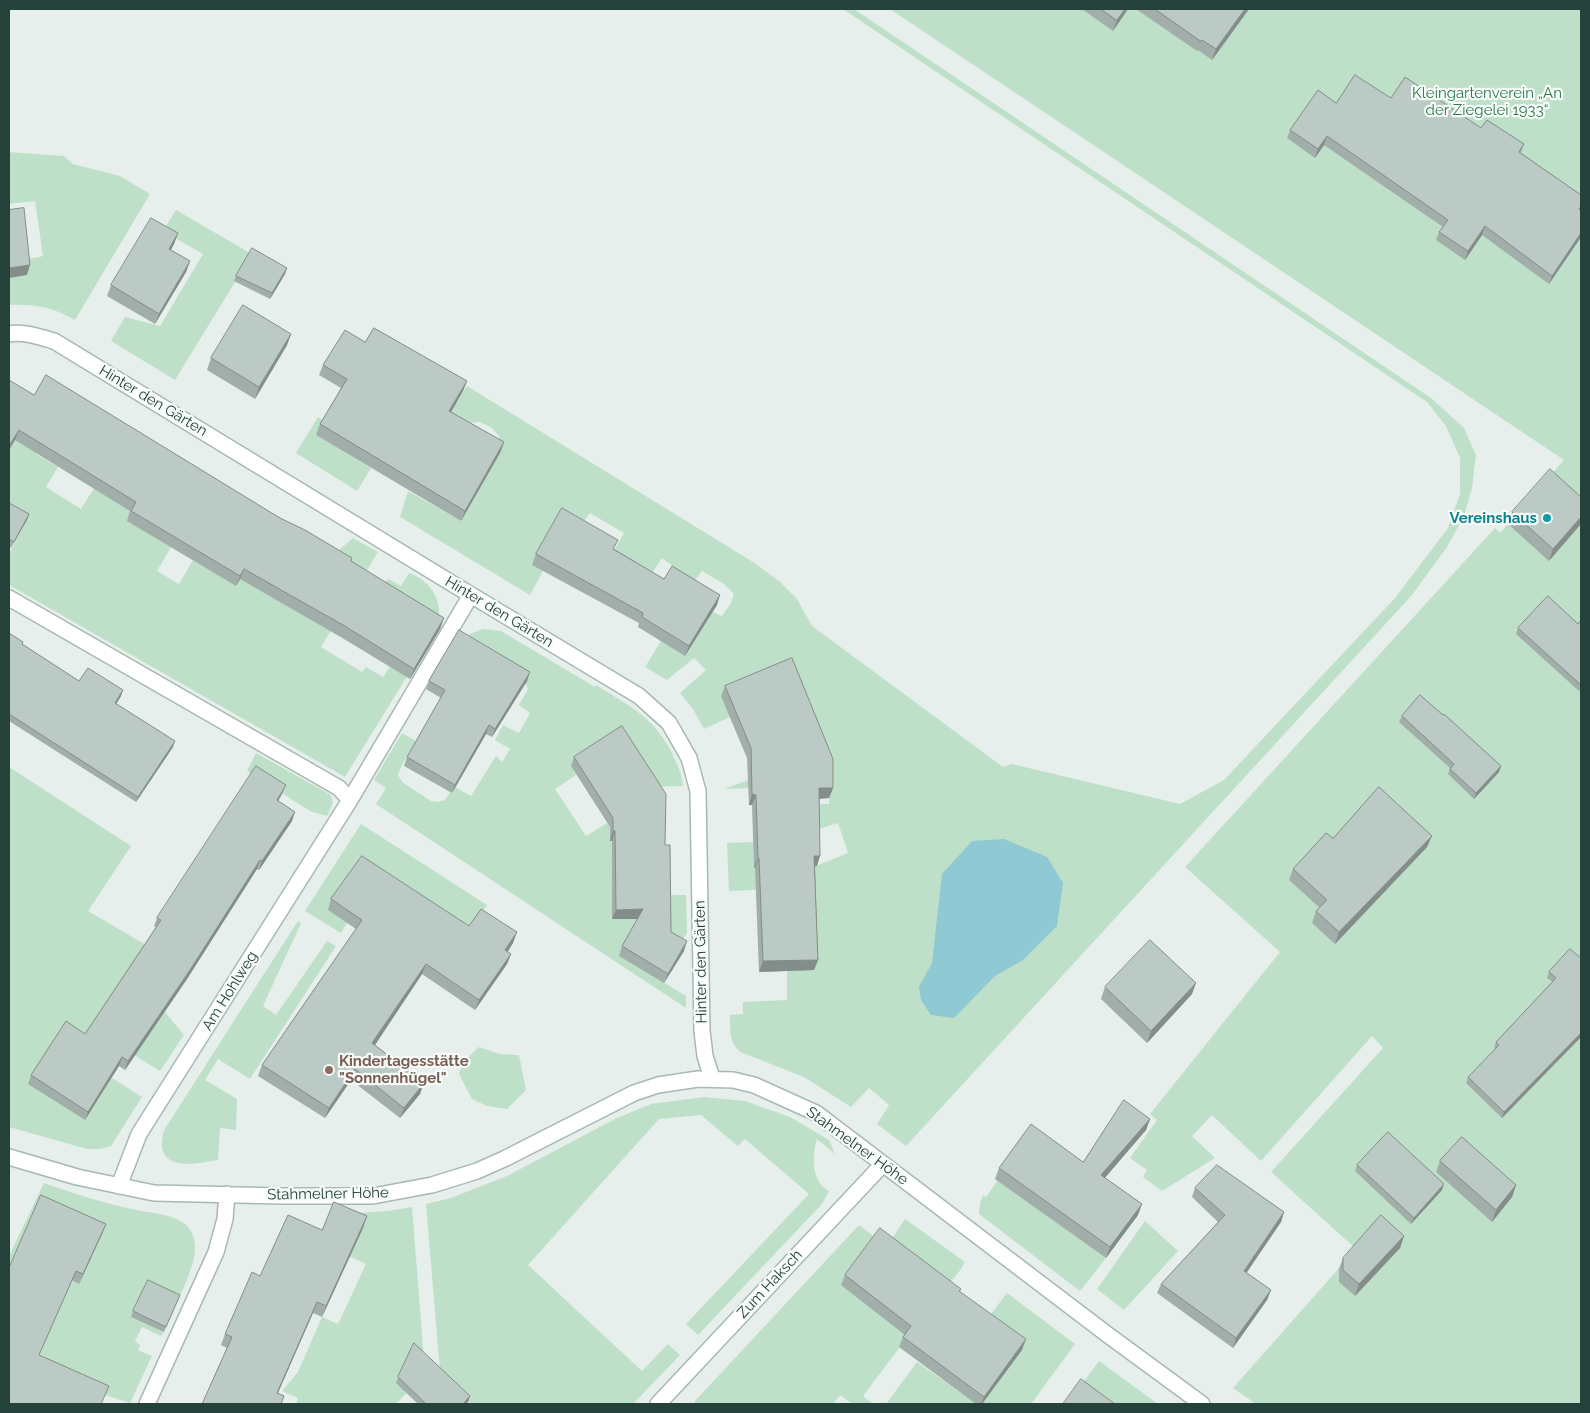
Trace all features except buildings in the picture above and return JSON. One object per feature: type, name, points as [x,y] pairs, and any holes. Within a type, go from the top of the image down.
[{"type":"street","name":"Hinter den Gärten","points":[[9,334],[36,336],[54,341],[471,596],[640,696],[669,723],[689,758],[698,791],[702,1030],[705,1056],[712,1078]]},
{"type":"street","name":"Am Hohlweg","points":[[119,1186],[139,1134],[350,800],[471,596]]},
{"type":"street","points":[[9,598],[339,788],[350,800]]},
{"type":"street","name":"Stahmelner Höhe","points":[[9,1157],[77,1176],[154,1193],[373,1196],[422,1187],[477,1171],[634,1093],[658,1085],[684,1080],[712,1078],[733,1080],[754,1085],[816,1113],[852,1138],[883,1164],[1202,1404]]},
{"type":"street","name":"Zum Haksch","points":[[658,1404],[883,1164]]},
{"type":"street","points":[[147,1404],[216,1252],[225,1219],[227,1194]]},
{"type":"green space","points":[[843,9],[854,9],[1431,398],[1464,428],[1476,455],[1472,488],[1464,516],[1447,547],[1412,595],[906,1146],[877,1124],[889,1105],[869,1088],[851,1107],[804,1077],[740,1052],[732,1039],[730,1015],[743,1014],[743,1002],[787,1000],[787,971],[811,887],[729,891],[727,843],[753,842],[754,868],[816,866],[848,853],[838,823],[815,830],[815,804],[829,804],[829,785],[724,789],[754,778],[817,740],[730,717],[704,729],[693,709],[680,693],[706,670],[694,658],[667,680],[645,667],[661,641],[686,655],[713,612],[722,616],[731,603],[734,594],[724,584],[702,571],[689,589],[668,576],[674,567],[662,558],[646,582],[614,550],[624,533],[590,513],[578,530],[532,564],[543,571],[530,595],[400,517],[408,491],[461,521],[500,453],[499,436],[492,428],[480,422],[466,423],[448,416],[467,386],[753,562],[779,581],[797,599],[812,626],[1003,767],[1012,764],[1180,804],[1224,780],[1395,598],[1448,528],[1460,494],[1460,458],[1446,426],[1427,402]]},
{"type":"green space","name":"Kleingartenverein „An der Ziegelei 1933“","points":[[890,9],[1581,9],[1581,1404],[1256,1404],[1233,1388],[1356,1249],[1271,1172],[1383,1048],[1372,1036],[1261,1161],[1212,1115],[1192,1136],[1215,1158],[1162,1191],[1143,1177],[1147,1170],[1130,1158],[1157,1120],[1150,1114],[1280,952],[1185,867],[1495,528],[1500,533],[1564,460]]},
{"type":"green space","points":[[9,152],[64,156],[73,164],[120,176],[150,194],[75,320],[43,307],[9,305],[9,277],[25,260],[43,256],[35,201],[9,204]]},
{"type":"green space","points":[[176,210],[250,253],[235,282],[175,380],[111,341],[125,317],[160,326],[203,254],[163,231]]},
{"type":"green space","points":[[318,417],[324,421],[316,435],[371,468],[357,491],[296,453]]},
{"type":"green space","points":[[58,420],[36,454],[58,467],[46,487],[81,509],[123,441],[180,532],[157,571],[179,584],[193,560],[258,550],[330,558],[353,538],[378,552],[321,647],[362,672],[366,667],[383,677],[390,667],[394,669],[378,590],[388,579],[401,586],[409,573],[426,583],[437,599],[439,615],[435,628],[345,777],[9,585],[9,554],[27,520],[9,510],[9,450],[26,421]]},
{"type":"green space","points":[[483,629],[501,631],[595,687],[596,685],[641,714],[667,743],[681,775],[683,786],[652,787],[571,766],[576,775],[555,789],[586,836],[607,823],[608,825],[610,824],[610,840],[667,895],[686,895],[687,933],[678,947],[619,955],[686,996],[686,1008],[376,804],[386,788],[374,780],[402,733],[416,741],[398,775],[402,782],[431,801],[445,800],[455,787],[471,796],[496,756],[502,762],[510,749],[495,740],[503,725],[519,733],[530,713],[519,705],[528,689],[525,683],[459,644],[470,634]]},
{"type":"green space","points":[[256,753],[331,795],[333,803],[327,816],[310,811],[247,771]]},
{"type":"green space","points":[[9,767],[131,846],[88,911],[146,945],[149,1035],[165,1012],[184,1035],[160,1071],[110,1040],[28,1083],[85,1120],[112,1078],[142,1097],[111,1146],[101,1149],[87,1149],[9,1127]]},
{"type":"green space","points":[[361,824],[487,905],[465,936],[347,923],[341,933],[305,911]]},
{"type":"green space","points":[[298,921],[301,923],[263,1006],[276,1015],[327,941],[336,946],[250,1079],[218,1059],[205,1080],[237,1099],[236,1130],[220,1128],[218,1160],[186,1164],[177,1163],[169,1159],[164,1153],[162,1144],[164,1130]]},
{"type":"green space","points":[[479,1047],[500,1054],[519,1055],[526,1090],[507,1109],[487,1106],[472,1099],[459,1074],[463,1062]]},
{"type":"green space","points":[[704,1097],[745,1101],[790,1117],[829,1140],[835,1154],[817,1139],[814,1153],[816,1175],[823,1187],[829,1191],[822,1204],[698,1335],[686,1324],[809,1194],[745,1139],[738,1146],[701,1115],[659,1119],[528,1265],[642,1371],[668,1344],[680,1355],[633,1404],[472,1404],[438,1373],[440,1371],[426,1204],[451,1198],[507,1176],[615,1119],[651,1104]]},
{"type":"green space","points":[[998,1180],[1106,1258],[1080,1291],[979,1214],[983,1195],[986,1197]]},
{"type":"green space","points":[[44,1183],[110,1204],[175,1218],[189,1228],[193,1236],[195,1254],[178,1301],[146,1286],[164,1332],[161,1336],[142,1327],[135,1341],[140,1345],[138,1350],[152,1356],[130,1403],[105,1395],[9,1376],[9,1256]]},
{"type":"green space","points":[[412,1207],[425,1373],[396,1404],[296,1404],[298,1398],[282,1391],[298,1372],[322,1317],[338,1324],[366,1264],[349,1256],[355,1213]]},
{"type":"green space","points":[[905,1219],[965,1262],[863,1396],[873,1404],[852,1404],[840,1395],[833,1404],[697,1404],[694,1402],[859,1225],[887,1246]]},
{"type":"green space","points":[[1145,1221],[1178,1251],[1124,1310],[1097,1289]]},
{"type":"green space","points":[[1007,1293],[1075,1344],[1031,1404],[982,1404],[1022,1350],[985,1322]]},
{"type":"green space","points":[[1099,1361],[1158,1404],[1095,1404],[1077,1391]]},
{"type":"green space","points":[[917,1362],[977,1404],[886,1404]]},
{"type":"water","points":[[1004,839],[1047,857],[1063,883],[1057,926],[1023,960],[995,976],[954,1018],[931,1015],[921,1000],[919,987],[932,963],[942,874],[972,841]]},
{"type":"place","name":"Vereinshaus","points":[[1547,518]]},
{"type":"place","name":"Kindertagesstätte \"Sonnenhügel\"","points":[[329,1070]]}]
